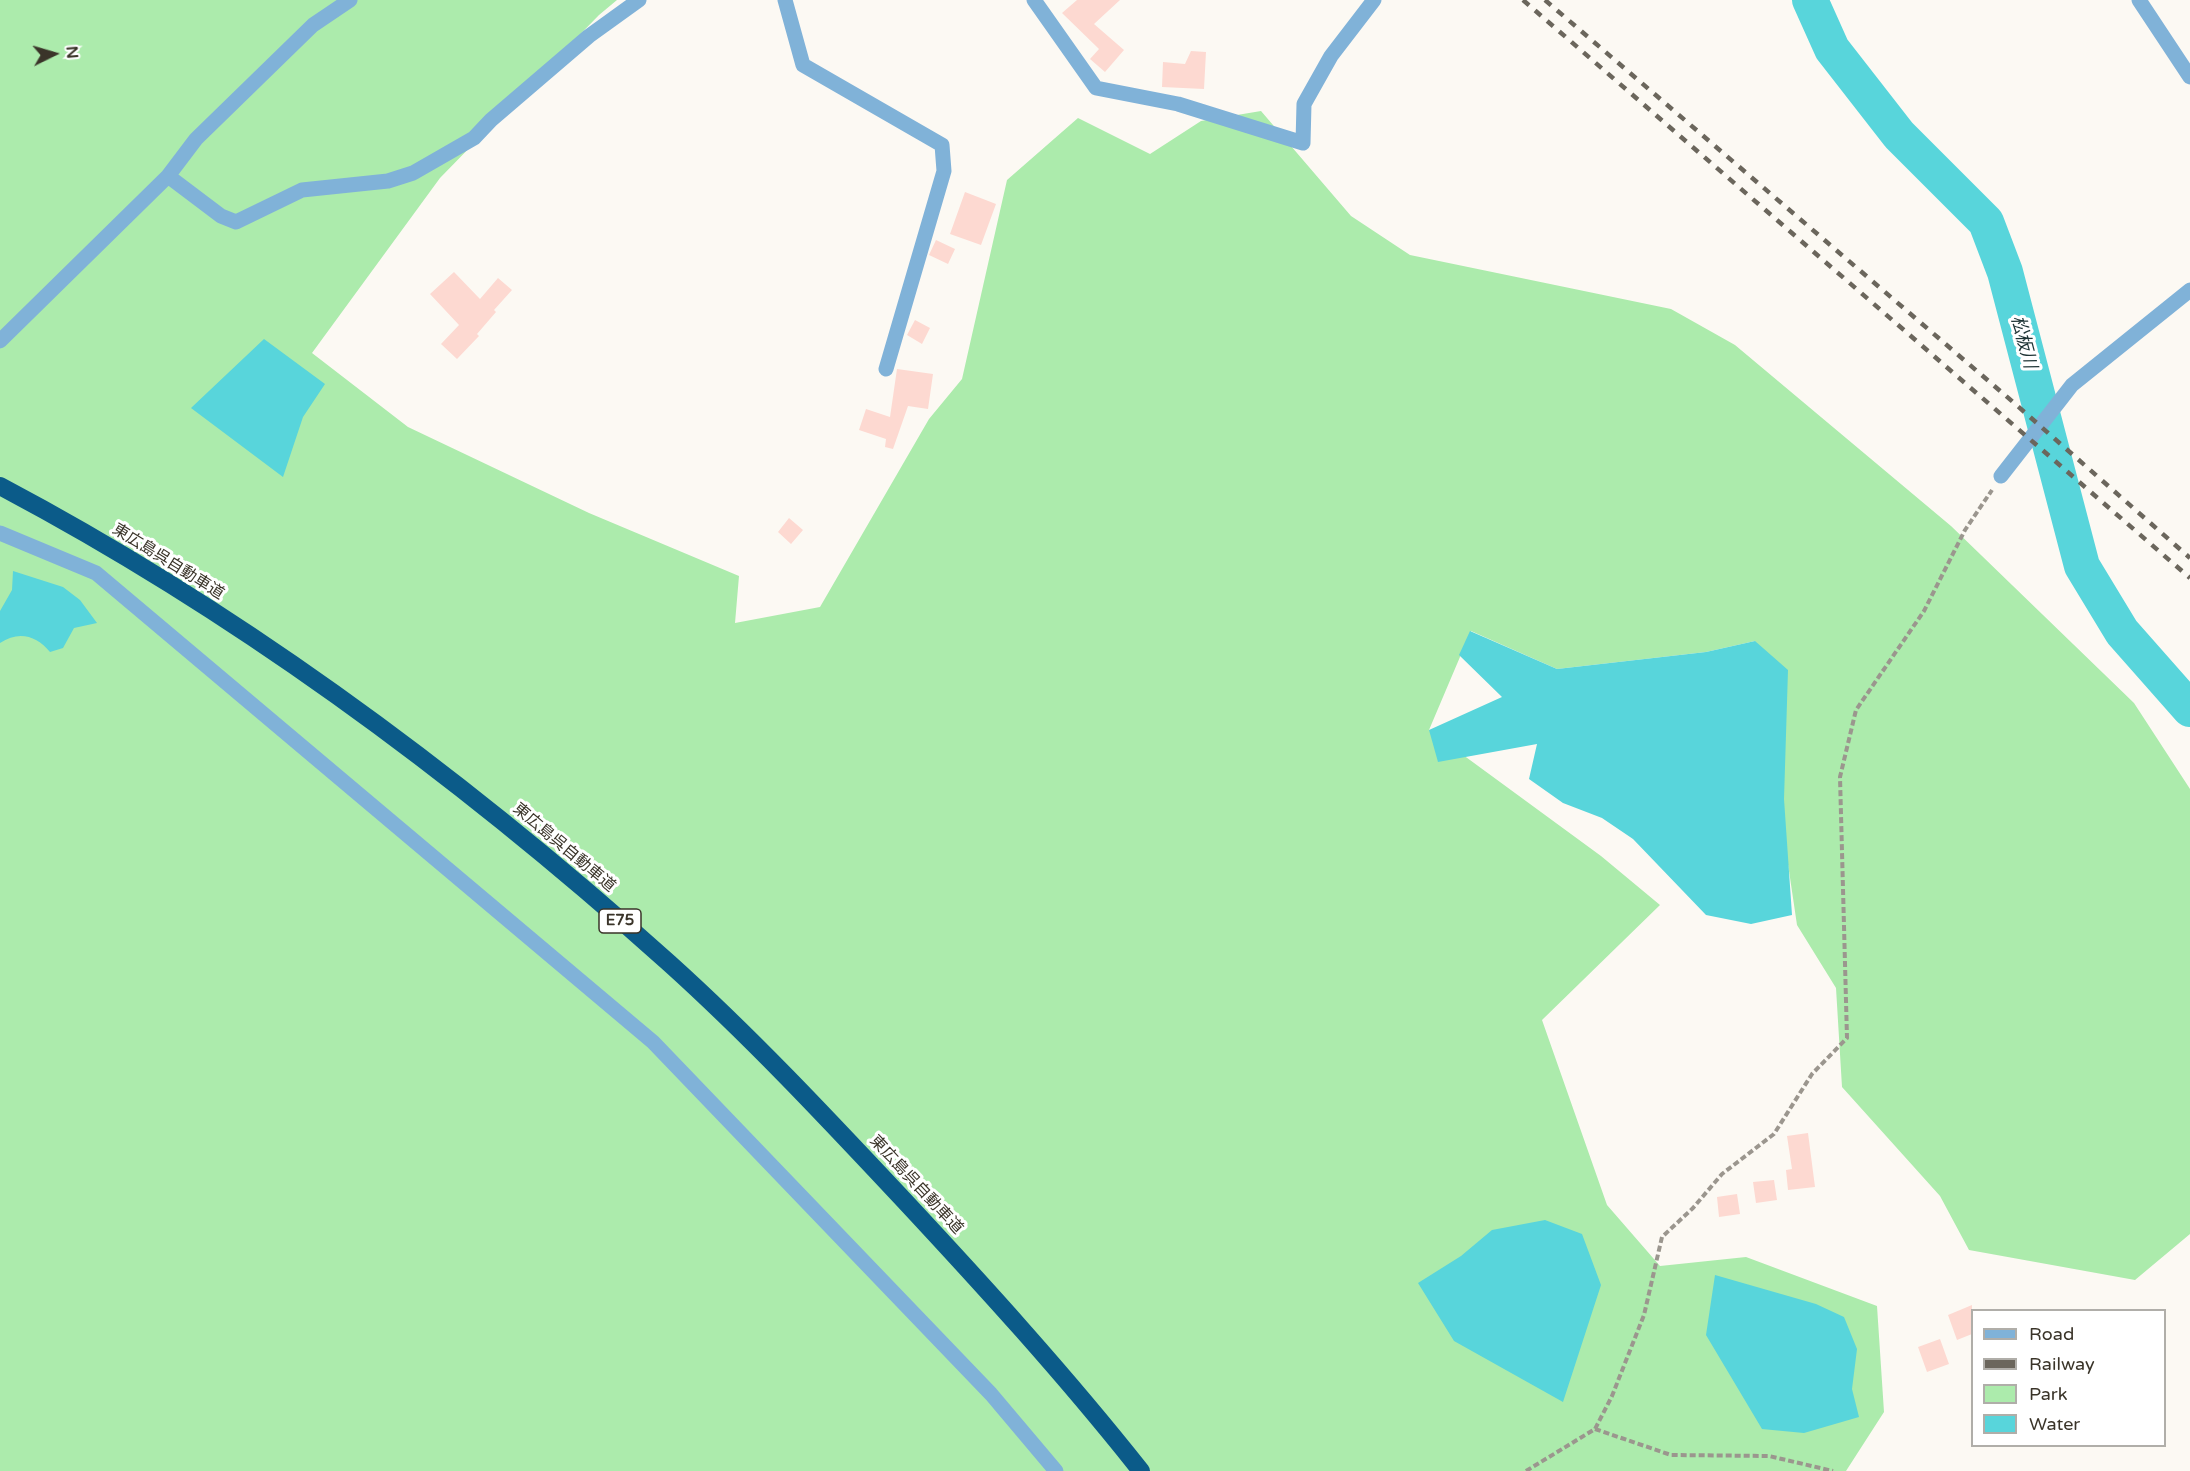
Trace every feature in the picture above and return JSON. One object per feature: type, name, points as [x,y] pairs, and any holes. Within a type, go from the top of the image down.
[{"type":"highway","name":"東広島呉自動車道","points":[[0,486],[117,551],[241,631],[367,718],[518,832],[671,965],[806,1095],[947,1246],[1075,1389],[1141,1471]]},
{"type":"street","points":[[0,341],[168,176],[196,139],[305,33],[350,0]]},
{"type":"street","points":[[168,176],[221,216],[236,222],[302,190],[388,181],[413,173],[474,138],[491,120],[589,36],[639,0]]},
{"type":"street","points":[[785,0],[803,65],[942,145],[944,171],[886,369]]},
{"type":"street","points":[[1034,0],[1096,88],[1178,104],[1303,143],[1304,104],[1331,56],[1374,0]]},
{"type":"street","points":[[2139,0],[2190,77]]},
{"type":"street","points":[[2001,476],[2072,385],[2190,290]]},
{"type":"street","points":[[0,533],[96,573],[653,1042],[991,1394],[1056,1471]]},
{"type":"path","points":[[1526,1471],[1595,1429],[1612,1396],[1644,1315],[1662,1237],[1693,1208],[1722,1174],[1774,1134],[1812,1074],[1847,1038],[1840,777],[1856,710],[1924,611],[1965,530],[2001,476]]},
{"type":"path","points":[[1595,1429],[1671,1455],[1769,1456],[1833,1471]]},
{"type":"green space","points":[[0,0],[617,0],[599,15],[440,178],[312,353],[408,427],[589,513],[739,576],[735,623],[820,607],[929,419],[962,379],[1007,180],[1078,118],[1150,154],[1201,121],[1261,111],[1351,216],[1410,255],[1671,309],[1735,345],[1951,526],[2134,703],[2190,789],[2190,1234],[2135,1280],[1969,1250],[1940,1196],[1842,1087],[1836,988],[1797,925],[1755,641],[1706,652],[1557,669],[1471,631],[1429,730],[1601,856],[1660,905],[1542,1020],[1607,1205],[1660,1266],[1746,1257],[1877,1306],[1884,1412],[1846,1471],[0,1471]]},
{"type":"water","points":[[264,339],[325,384],[303,417],[283,477],[191,408]]},
{"type":"water","points":[[13,571],[63,587],[80,600],[97,623],[74,628],[63,648],[50,652],[39,642],[27,637],[14,637],[0,643],[0,611],[12,590]]},
{"type":"water","points":[[1470,631],[1557,669],[1706,652],[1755,641],[1788,670],[1784,799],[1792,915],[1751,924],[1706,915],[1633,839],[1602,818],[1563,803],[1529,779],[1537,744],[1438,762],[1429,730],[1502,697],[1459,655]]},
{"type":"water","points":[[1545,1220],[1582,1234],[1601,1285],[1563,1402],[1454,1341],[1418,1283],[1461,1256],[1492,1230]]},
{"type":"water","points":[[1715,1275],[1816,1304],[1844,1317],[1857,1349],[1852,1389],[1859,1417],[1804,1433],[1762,1429],[1706,1335]]},
{"type":"building","points":[[1077,0],[1120,0],[1094,24],[1124,50],[1105,72],[1090,59],[1099,49],[1062,13]]},
{"type":"building","points":[[1191,51],[1206,52],[1204,89],[1162,87],[1163,62],[1185,64]]},
{"type":"building","points":[[965,192],[996,204],[981,245],[950,234]]},
{"type":"building","points":[[936,240],[955,249],[948,264],[929,255]]},
{"type":"building","points":[[454,272],[480,299],[498,278],[512,290],[494,310],[496,312],[477,334],[479,336],[457,359],[441,344],[459,325],[430,294]]},
{"type":"building","points":[[915,320],[930,328],[922,344],[907,335]]},
{"type":"building","points":[[897,369],[933,374],[928,409],[908,406],[893,449],[885,447],[886,439],[859,430],[866,409],[890,417]]},
{"type":"building","points":[[789,518],[803,530],[791,544],[778,532]]},
{"type":"building","points":[[1808,1133],[1815,1187],[1788,1190],[1786,1170],[1792,1169],[1787,1136]]},
{"type":"building","points":[[1774,1180],[1777,1200],[1756,1203],[1753,1182]]},
{"type":"building","points":[[1737,1194],[1740,1214],[1719,1217],[1717,1197]]},
{"type":"building","points":[[1972,1305],[1971,1334],[1957,1340],[1948,1315]]},
{"type":"building","points":[[1940,1339],[1949,1364],[1927,1372],[1918,1347]]},
{"type":"waterway","name":"松板川","points":[[1810,0],[1832,49],[1899,135],[1986,222],[2005,272],[2082,566],[2122,632],[2190,709]]},
{"type":"railway","points":[[1523,0],[2190,578]]},
{"type":"railway","points":[[1545,0],[2013,402],[2190,558]]}]
